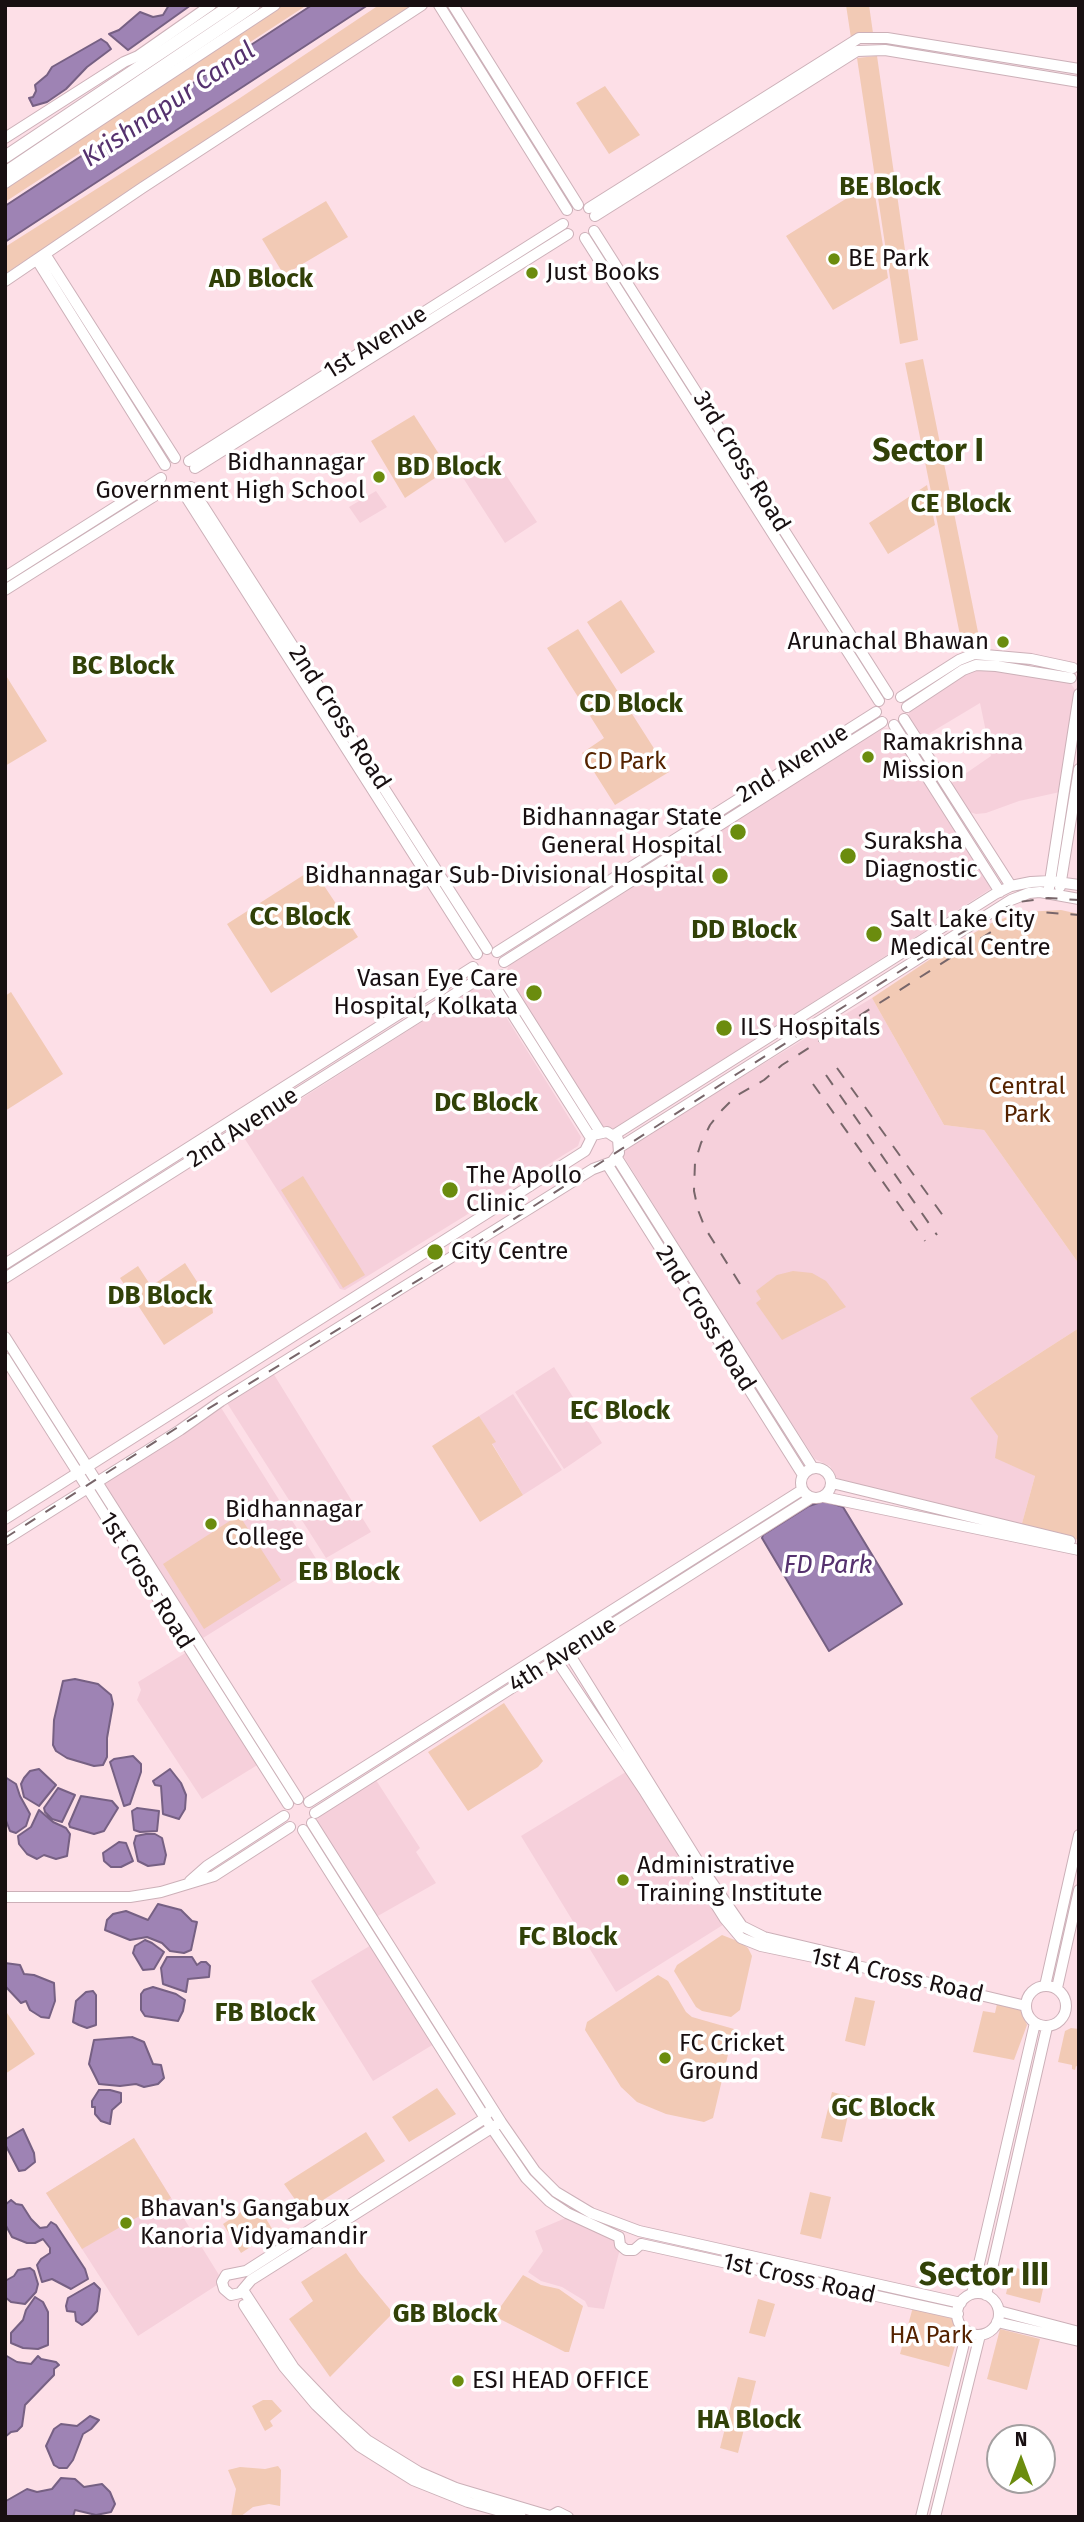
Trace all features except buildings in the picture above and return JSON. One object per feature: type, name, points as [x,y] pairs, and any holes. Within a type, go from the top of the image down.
[{"type":"main road","points":[[5,157],[231,11],[254,5]]},
{"type":"main road","points":[[5,173],[125,94],[231,11]]},
{"type":"street","points":[[5,138],[124,62],[138,56],[211,5]]},
{"type":"street","points":[[5,183],[275,5]]},
{"type":"street","points":[[5,281],[422,5]]},
{"type":"street","points":[[439,5],[582,210],[589,234],[576,238],[565,229],[563,217],[582,210],[857,51],[869,49],[1079,82]]},
{"type":"street","points":[[453,5],[490,76]]},
{"type":"street","points":[[868,37],[869,49]]},
{"type":"street","points":[[724,129],[850,42],[868,37],[1079,69]]},
{"type":"street","points":[[950,61],[952,48]]},
{"type":"street","points":[[1051,77],[1052,65]]},
{"type":"street","name":"1st Avenue","points":[[192,465],[565,229]]},
{"type":"street","name":"3rd Cross Road","points":[[589,234],[825,605],[882,707]]},
{"type":"street","points":[[5,577],[164,483],[170,462],[41,257]]},
{"type":"street","points":[[164,483],[174,492],[187,490],[195,482],[192,465],[170,462]]},
{"type":"street","name":"2nd Cross Road","points":[[187,490],[393,812],[487,952],[504,962]]},
{"type":"street","points":[[5,590],[92,528]]},
{"type":"street","name":"2nd Cross Road","points":[[219,539],[290,660],[317,693],[368,782],[393,812]]},
{"type":"street","points":[[902,712],[959,660],[974,654],[1031,659],[1074,669],[1079,692],[1054,887]]},
{"type":"street","points":[[882,707],[902,712]]},
{"type":"street","points":[[882,707],[902,712],[1000,892]]},
{"type":"street","name":"2nd Avenue","points":[[487,952],[645,858],[882,707]]},
{"type":"street","name":"2nd Avenue","points":[[504,962],[732,818],[882,707]]},
{"type":"street","points":[[1054,887],[1079,769]]},
{"type":"street","points":[[944,792],[1011,886]]},
{"type":"street","points":[[726,807],[732,818]]},
{"type":"street","points":[[645,858],[652,868]]},
{"type":"street","points":[[5,1519],[300,1333],[593,1139],[614,1135],[1000,892],[1011,886],[1079,885]]},
{"type":"street","points":[[5,1540],[611,1158],[1011,900],[1029,892],[1054,887],[1079,899]]},
{"type":"street","points":[[487,952],[473,967],[491,977],[593,1139],[589,1157],[611,1158]]},
{"type":"street","points":[[491,977],[504,962]]},
{"type":"street","name":"2nd Avenue","points":[[5,1264],[473,967]]},
{"type":"street","name":"2nd Avenue","points":[[5,1278],[264,1115],[491,977]]},
{"type":"street","points":[[258,1104],[264,1115]]},
{"type":"street","points":[[611,1158],[614,1135]]},
{"type":"street","name":"2nd Cross Road","points":[[611,1158],[808,1471]]},
{"type":"street","name":"2nd Cross Road","points":[[687,1280],[701,1291],[808,1471]]},
{"type":"street","points":[[300,1333],[309,1347]]},
{"type":"street","points":[[5,1337],[93,1486]]},
{"type":"street","points":[[5,1358],[83,1470]]},
{"type":"street","points":[[824,1497],[832,1483],[827,1471],[808,1471],[800,1483],[802,1490],[811,1498],[824,1497],[967,1521],[1079,1543]]},
{"type":"street","points":[[832,1483],[1079,1550]]},
{"type":"street","name":"1st Cross Road","points":[[93,1486],[154,1570],[298,1802]]},
{"type":"street","name":"1st Cross Road","points":[[93,1486],[144,1577],[298,1802]]},
{"type":"street","name":"4th Avenue","points":[[298,1802],[438,1719],[802,1490]]},
{"type":"street","name":"4th Avenue","points":[[310,1822],[555,1658],[811,1498]]},
{"type":"street","points":[[144,1577],[154,1570]]},
{"type":"street","points":[[671,1572],[678,1583]]},
{"type":"street","points":[[597,1619],[605,1629]]},
{"type":"street","points":[[568,1652],[649,1789]]},
{"type":"street","points":[[555,1658],[649,1789]]},
{"type":"street","points":[[438,1719],[445,1730]]},
{"type":"street","name":"1st A Cross Road","points":[[649,1789],[730,1927],[746,1941],[770,1943],[1026,2003]]},
{"type":"street","points":[[188,1882],[207,1866],[284,1816],[298,1802],[492,2123],[520,2160],[532,2185],[549,2201],[586,2223],[619,2237]]},
{"type":"street","points":[[284,1816],[290,1827]]},
{"type":"street","points":[[5,1897],[130,1897],[161,1892],[214,1876],[290,1827],[310,1822]]},
{"type":"street","points":[[1051,1987],[1079,1835]]},
{"type":"street","points":[[1051,1987],[1079,1890]]},
{"type":"street","points":[[1070,2010],[1060,2022],[1047,2027],[1030,2018],[1026,2003],[1034,1990],[1051,1987],[1064,1996],[1070,2010],[1079,2017]]},
{"type":"street","points":[[972,2294],[986,2295],[996,2304],[998,2317],[992,2330],[980,2335],[961,2326],[959,2309],[972,2294],[1035,2023]]},
{"type":"street","points":[[986,2295],[1047,2027]]},
{"type":"street","points":[[456,2062],[492,2108],[492,2123]]},
{"type":"street","points":[[492,2123],[265,2265],[241,2286],[303,2384],[367,2440],[468,2502],[521,2517]]},
{"type":"street","points":[[520,2160],[564,2197],[591,2213],[633,2230],[884,2292]]},
{"type":"street","points":[[633,2230],[642,2238],[641,2244],[634,2250],[626,2250],[620,2245],[619,2237],[621,2232],[633,2230]]},
{"type":"street","name":"1st Cross Road","points":[[641,2244],[959,2309]]},
{"type":"street","points":[[998,2317],[1079,2332]]},
{"type":"street","points":[[998,2317],[1079,2340]]},
{"type":"street","points":[[921,2517],[967,2331]]},
{"type":"street","points":[[935,2517],[980,2335]]},
{"type":"street","points":[[441,2486],[550,2516],[560,2512],[568,2517]]},
{"type":"shaded area","points":[[490,451],[537,522],[505,543],[458,470]]},
{"type":"shaded area","points":[[376,491],[387,507],[360,523],[349,507]]},
{"type":"shaded area","points":[[973,668],[1069,681],[1076,691],[1060,792],[1019,801],[986,813],[967,811],[949,785],[991,756],[980,703],[920,739],[907,719],[911,707]]},
{"type":"shaded area","name":"DD Block","points":[[881,728],[893,729],[992,888],[614,1129],[602,1127],[505,975],[509,965]]},
{"type":"shaded area","points":[[488,988],[581,1137],[578,1146],[345,1290],[340,1289],[243,1136],[473,989]]},
{"type":"shaded area","points":[[872,998],[944,1125],[984,1130],[1079,1264],[1079,1328],[970,1398],[1035,1476],[1021,1527],[838,1480],[830,1466],[815,1459],[624,1157],[626,1147]]},
{"type":"shaded area","points":[[554,1367],[602,1443],[564,1469],[515,1392]]},
{"type":"shaded area","points":[[273,1373],[371,1532],[326,1558],[227,1403]]},
{"type":"shaded area","points":[[513,1394],[562,1470],[523,1495],[479,1416]]},
{"type":"shaded area","name":"Bidhannagar College","points":[[220,1406],[320,1565],[203,1638],[102,1484]]},
{"type":"shaded area","points":[[187,1652],[259,1764],[202,1799],[137,1700],[141,1690],[138,1682]]},
{"type":"shaded area","name":"Administrative Training Institute","points":[[629,1770],[726,1923],[616,1992],[521,1836]]},
{"type":"shaded area","points":[[374,1777],[420,1848],[416,1852],[436,1883],[376,1917],[317,1823],[318,1813]]},
{"type":"shaded area","points":[[373,1944],[434,2044],[373,2081],[311,1981]]},
{"type":"shaded area","name":"Bhavan's Gangabux Kanoria Vidyamandir","points":[[134,2138],[219,2275],[217,2285],[138,2336],[46,2193]]},
{"type":"shaded area","points":[[568,2217],[616,2238],[620,2249],[604,2309],[588,2307],[585,2301],[562,2287],[541,2281],[528,2272],[543,2251],[535,2231]]},
{"type":"green space","points":[[276,5],[307,5],[5,202],[5,181]]},
{"type":"green space","points":[[379,5],[416,5],[5,274],[5,247],[240,98]]},
{"type":"green space","points":[[846,5],[869,5],[873,33],[851,38]]},
{"type":"green space","points":[[877,56],[918,340],[900,344],[857,58]]},
{"type":"green space","points":[[605,86],[640,135],[609,154],[576,103]]},
{"type":"green space","points":[[873,182],[888,278],[833,310],[786,236]]},
{"type":"green space","points":[[326,201],[348,237],[284,275],[262,239]]},
{"type":"green space","points":[[923,359],[981,647],[963,650],[905,363]]},
{"type":"green space","points":[[414,415],[446,465],[441,474],[405,498],[371,441]]},
{"type":"green space","points":[[927,485],[935,525],[888,554],[869,523]]},
{"type":"green space","points":[[621,600],[655,652],[621,674],[587,622]]},
{"type":"green space","name":"CD Park","points":[[578,629],[669,772],[615,805],[582,753],[604,738],[547,648]]},
{"type":"green space","points":[[5,674],[47,741],[5,766]]},
{"type":"green space","points":[[313,869],[358,937],[271,993],[227,924]]},
{"type":"green space","name":"Central Park","points":[[1061,910],[1079,914],[1079,1264],[984,1130],[944,1125],[872,998],[944,950],[995,921],[1024,912]]},
{"type":"green space","points":[[11,992],[63,1074],[5,1111],[5,996]]},
{"type":"green space","points":[[303,1176],[365,1275],[343,1288],[281,1190]]},
{"type":"green space","points":[[185,1263],[212,1305],[213,1313],[164,1345],[120,1278],[138,1266],[151,1286]]},
{"type":"green space","points":[[793,1271],[812,1273],[826,1281],[846,1307],[782,1340],[756,1303],[761,1299],[756,1291],[777,1275]]},
{"type":"green space","points":[[1079,1328],[1079,1540],[1021,1527],[1035,1476],[995,1458],[998,1436],[970,1398]]},
{"type":"green space","points":[[479,1416],[496,1442],[492,1444],[523,1495],[480,1522],[432,1446]]},
{"type":"green space","points":[[239,1515],[281,1580],[204,1629],[163,1564]]},
{"type":"green space","points":[[504,1703],[543,1761],[538,1767],[468,1811],[428,1752]]},
{"type":"green space","points":[[722,1935],[740,1942],[748,1948],[752,1956],[740,2010],[731,2017],[702,2011],[696,2007],[674,1971],[677,1965]]},
{"type":"green space","name":"FC Cricket Ground","points":[[658,1975],[668,1981],[686,2012],[692,2017],[734,2029],[713,2118],[704,2122],[666,2114],[637,2102],[621,2087],[585,2030],[587,2022]]},
{"type":"green space","points":[[855,1997],[875,2001],[865,2046],[845,2041]]},
{"type":"green space","points":[[997,2004],[1021,2009],[1027,2025],[1014,2060],[973,2052],[983,2011],[995,2013]]},
{"type":"green space","points":[[5,2010],[35,2054],[5,2074]]},
{"type":"green space","points":[[1071,2028],[1079,2029],[1079,2067],[1076,2066],[1075,2070],[1072,2065],[1058,2062],[1065,2031]]},
{"type":"green space","points":[[437,2088],[456,2114],[409,2142],[392,2117]]},
{"type":"green space","points":[[832,2092],[852,2097],[842,2142],[821,2138]]},
{"type":"green space","points":[[366,2132],[385,2161],[304,2212],[284,2184]]},
{"type":"green space","points":[[134,2138],[171,2198],[82,2249],[46,2193]]},
{"type":"green space","points":[[810,2192],[831,2197],[821,2239],[800,2234]]},
{"type":"green space","points":[[256,2202],[274,2232],[241,2253],[223,2224]]},
{"type":"green space","points":[[346,2253],[393,2313],[330,2377],[289,2319],[313,2301],[301,2282]]},
{"type":"green space","points":[[1012,2267],[1046,2275],[1040,2303],[1006,2294]]},
{"type":"green space","points":[[523,2275],[541,2285],[559,2289],[583,2306],[569,2352],[494,2316]]},
{"type":"green space","points":[[758,2299],[775,2304],[765,2337],[749,2333]]},
{"type":"green space","name":"HA Park","points":[[913,2307],[953,2316],[959,2332],[949,2367],[900,2354]]},
{"type":"green space","points":[[1000,2329],[1040,2339],[1027,2390],[987,2379]]},
{"type":"green space","points":[[738,2377],[756,2381],[738,2453],[720,2448]]},
{"type":"green space","points":[[263,2400],[272,2400],[282,2411],[270,2421],[273,2426],[265,2431],[252,2406]]},
{"type":"green space","points":[[278,2466],[281,2470],[280,2506],[269,2504],[253,2507],[240,2517],[231,2517],[236,2489],[228,2470]]},
{"type":"water","points":[[169,5],[191,5],[128,50],[109,34],[119,30],[140,12],[153,17],[163,15]]},
{"type":"water","name":"Krishnapur Canal","points":[[312,5],[368,5],[5,242],[5,206]]},
{"type":"water","points":[[101,39],[111,49],[87,67],[66,89],[47,102],[33,106],[29,98],[33,97],[36,91],[35,85],[52,67]]},
{"type":"water","name":"FD Park","points":[[824,1501],[843,1507],[902,1604],[829,1651],[762,1538],[809,1506]]},
{"type":"water","points":[[75,1679],[98,1684],[111,1695],[113,1704],[107,1738],[107,1757],[103,1765],[94,1766],[67,1758],[56,1751],[53,1745],[54,1720],[63,1681]]},
{"type":"water","points":[[133,1756],[141,1764],[141,1772],[130,1804],[124,1806],[110,1762]]},
{"type":"water","points":[[39,1769],[56,1785],[39,1806],[24,1797],[21,1784],[30,1771]]},
{"type":"water","points":[[170,1769],[186,1795],[185,1809],[179,1819],[163,1814],[161,1786],[155,1785],[153,1781]]},
{"type":"water","points":[[5,1777],[16,1784],[30,1814],[26,1826],[16,1833],[10,1831],[5,1818]]},
{"type":"water","points":[[58,1788],[75,1795],[62,1822],[52,1819],[44,1808]]},
{"type":"water","points":[[81,1796],[112,1801],[118,1808],[104,1831],[94,1834],[70,1827]]},
{"type":"water","points":[[137,1808],[159,1811],[157,1831],[134,1830],[132,1811]]},
{"type":"water","points":[[39,1810],[53,1822],[66,1828],[70,1834],[67,1856],[56,1859],[44,1855],[37,1859],[27,1854],[19,1844],[18,1836],[31,1827]]},
{"type":"water","points":[[155,1834],[162,1838],[166,1855],[164,1864],[148,1866],[138,1861],[134,1843],[136,1836]]},
{"type":"water","points":[[119,1842],[126,1843],[133,1861],[121,1867],[111,1867],[104,1861],[103,1853]]},
{"type":"water","points":[[158,1904],[181,1910],[192,1921],[197,1922],[191,1950],[184,1953],[170,1951],[162,1943],[147,1937],[130,1940],[105,1930],[107,1920],[113,1914],[126,1911],[148,1920]]},
{"type":"water","points":[[145,1940],[164,1952],[154,1969],[143,1970],[133,1953],[135,1946]]},
{"type":"water","points":[[167,1957],[192,1957],[197,1965],[206,1962],[210,1966],[209,1977],[188,1979],[186,1992],[163,1984],[161,1968]]},
{"type":"water","points":[[5,1963],[20,1965],[24,1974],[54,1983],[55,2001],[49,2018],[41,2017],[30,2010],[26,2001],[21,2003],[6,1987]]},
{"type":"water","points":[[153,1987],[176,1994],[185,2000],[178,2021],[145,2016],[141,2010],[141,1994]]},
{"type":"water","points":[[93,1991],[96,1995],[96,2025],[87,2028],[73,2022],[76,2001],[86,1992]]},
{"type":"water","points":[[132,2037],[144,2042],[153,2064],[161,2065],[164,2078],[158,2084],[144,2087],[136,2084],[99,2084],[89,2064],[94,2040]]},
{"type":"water","points":[[99,2090],[121,2093],[121,2102],[112,2110],[110,2124],[101,2121],[95,2114],[95,2107],[92,2107],[92,2101]]},
{"type":"water","points":[[23,2129],[34,2153],[35,2162],[19,2171],[6,2146],[6,2139]]},
{"type":"water","points":[[11,2200],[22,2205],[40,2228],[47,2227],[51,2222],[56,2225],[85,2269],[88,2279],[71,2289],[52,2279],[42,2282],[37,2265],[50,2253],[50,2248],[43,2239],[27,2243],[12,2237],[5,2224],[5,2205]]},
{"type":"water","points":[[30,2268],[34,2271],[38,2284],[36,2292],[25,2304],[11,2302],[5,2297],[5,2281],[18,2270]]},
{"type":"water","points":[[94,2283],[100,2289],[97,2311],[82,2325],[76,2321],[75,2312],[67,2311],[68,2298]]},
{"type":"water","points":[[35,2297],[43,2302],[48,2312],[48,2345],[38,2349],[23,2348],[11,2343],[11,2333],[23,2320]]},
{"type":"water","points":[[5,2355],[17,2362],[31,2364],[38,2356],[59,2365],[54,2369],[54,2375],[25,2405],[22,2426],[5,2437]]},
{"type":"water","points":[[90,2416],[99,2420],[83,2434],[73,2460],[67,2468],[54,2465],[46,2446],[54,2429],[61,2424],[77,2426]]},
{"type":"water","points":[[61,2478],[75,2479],[84,2487],[102,2484],[110,2492],[115,2504],[111,2512],[96,2515],[75,2510],[73,2517],[5,2517],[6,2501],[27,2489],[37,2492],[52,2489]]},
{"type":"railway","points":[[5,1538],[175,1429],[440,1267],[951,939],[1019,902],[1048,898],[1079,900]]},
{"type":"railway","points":[[740,1284],[705,1228],[694,1191],[695,1162],[701,1143],[722,1110],[736,1096],[764,1080],[782,1065],[1002,925],[1039,912],[1079,915]]},
{"type":"railway","points":[[837,1068],[949,1224]]},
{"type":"railway","points":[[826,1075],[937,1235]]},
{"type":"railway","points":[[813,1084],[925,1241]]},
{"type":"place","name":"BE Park","points":[[834,259]]},
{"type":"place","name":"Just Books","points":[[532,273]]},
{"type":"place","name":"Bidhannagar Government High School","points":[[379,477]]},
{"type":"place","name":"Arunachal Bhawan","points":[[1003,642]]},
{"type":"place","name":"Ramakrishna Mission","points":[[868,757]]},
{"type":"place","name":"Bidhannagar State General Hospital","points":[[738,832]]},
{"type":"place","name":"Suraksha Diagnostic","points":[[848,856]]},
{"type":"place","name":"Bidhannagar Sub-Divisional Hospital","points":[[720,876]]},
{"type":"place","name":"Salt Lake City Medical Centre","points":[[874,934]]},
{"type":"place","name":"Vasan Eye Care Hospital, Kolkata","points":[[534,993]]},
{"type":"place","name":"ILS Hospitals","points":[[724,1028]]},
{"type":"place","name":"The Apollo Clinic","points":[[450,1190]]},
{"type":"place","name":"City Centre","points":[[435,1252]]},
{"type":"place","name":"Bidhannagar College","points":[[211,1524]]},
{"type":"place","name":"Administrative Training Institute","points":[[623,1880]]},
{"type":"place","name":"FC Cricket Ground","points":[[665,2058]]},
{"type":"place","name":"Bhavan's Gangabux Kanoria Vidyamandir","points":[[126,2223]]},
{"type":"place","name":"ESI HEAD OFFICE","points":[[458,2381]]},
{"type":"district","name":"BE Block","points":[[890,188]]},
{"type":"district","name":"AD Block","points":[[261,280]]},
{"type":"district","name":"Sector I","points":[[928,452]]},
{"type":"district","name":"BD Block","points":[[449,468]]},
{"type":"district","name":"CE Block","points":[[961,505]]},
{"type":"district","name":"BC Block","points":[[123,667]]},
{"type":"district","name":"CD Block","points":[[631,705]]},
{"type":"district","name":"CC Block","points":[[300,918]]},
{"type":"district","name":"DD Block","points":[[744,931]]},
{"type":"district","name":"DC Block","points":[[486,1104]]},
{"type":"district","name":"DB Block","points":[[160,1297]]},
{"type":"district","name":"EC Block","points":[[620,1412]]},
{"type":"district","name":"EB Block","points":[[349,1573]]},
{"type":"district","name":"FC Block","points":[[568,1938]]},
{"type":"district","name":"FB Block","points":[[265,2014]]},
{"type":"district","name":"GC Block","points":[[883,2109]]},
{"type":"district","name":"Sector III","points":[[984,2276]]},
{"type":"district","name":"GB Block","points":[[445,2315]]},
{"type":"district","name":"HA Block","points":[[749,2421]]}]
